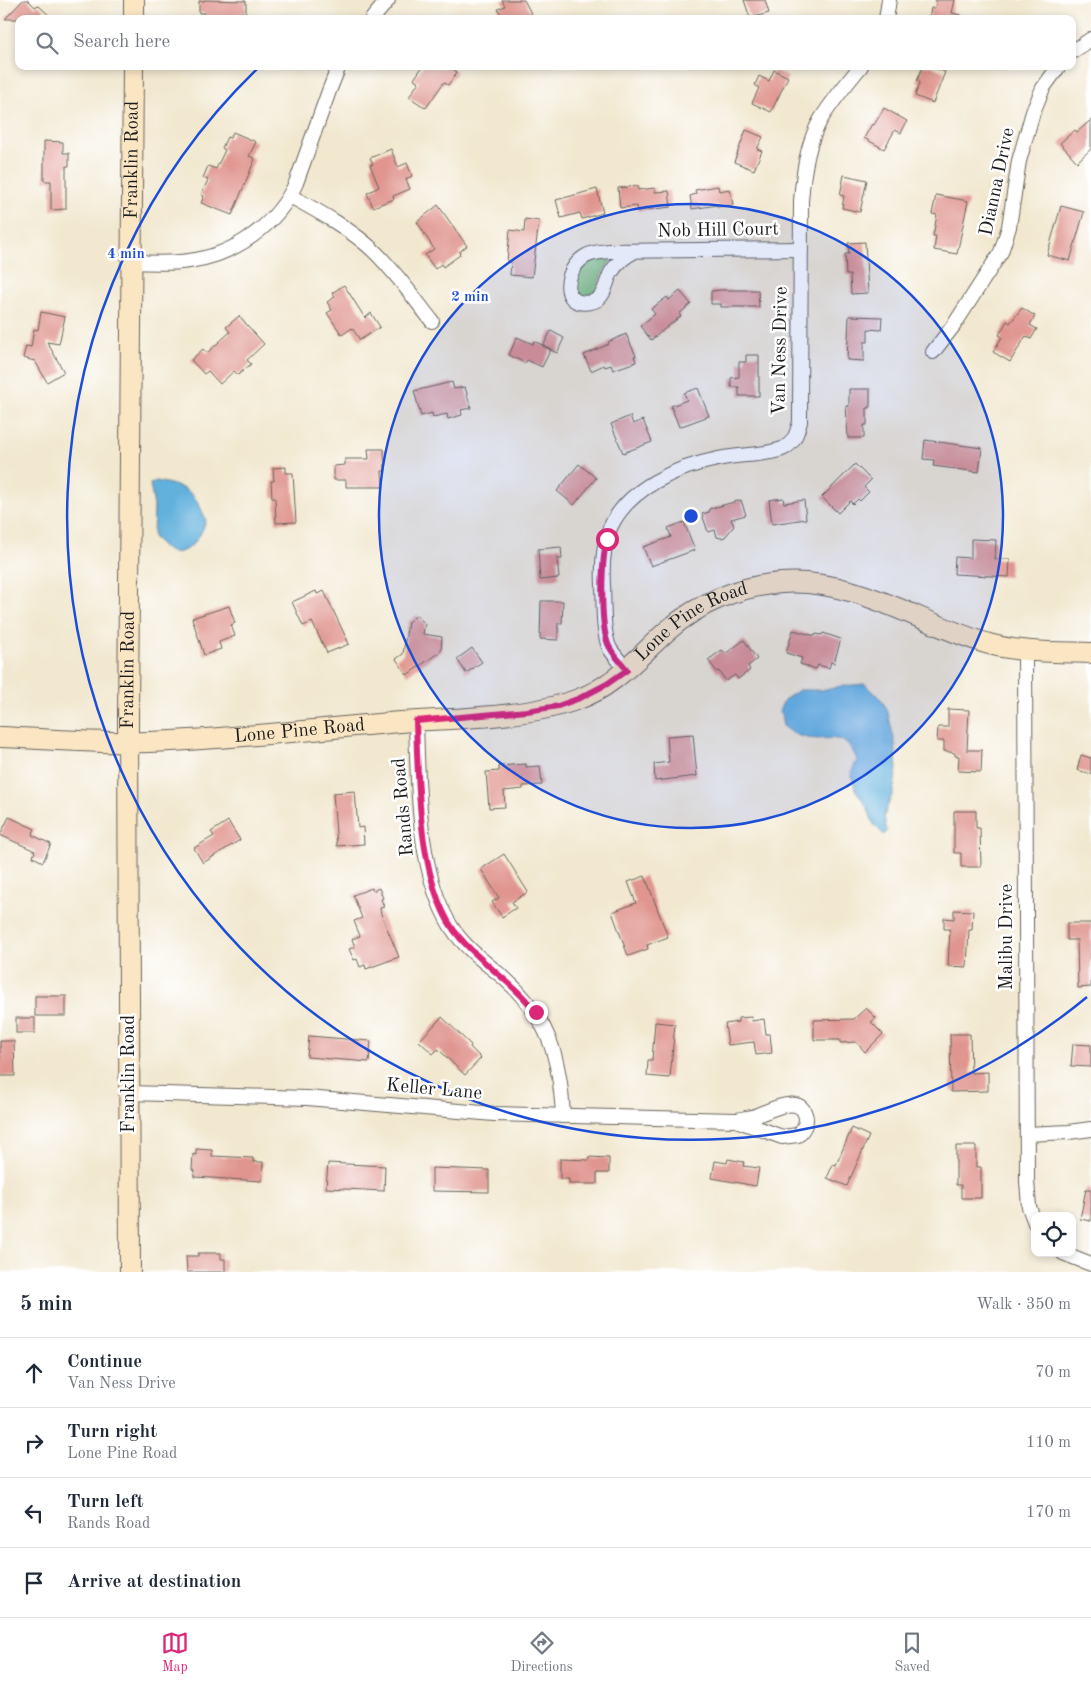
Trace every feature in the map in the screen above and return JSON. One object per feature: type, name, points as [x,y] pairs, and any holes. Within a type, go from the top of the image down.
[{"type":"street","points":[[134,0],[134,15]]},
{"type":"street","points":[[375,15],[388,0]]},
{"type":"street","points":[[887,15],[889,0]]},
{"type":"street","points":[[1076,49],[1091,39]]},
{"type":"street","name":"Franklin Road","points":[[130,1272],[128,742],[133,70]]},
{"type":"street","points":[[132,262],[190,262],[204,259],[221,253],[252,237],[276,217],[290,196],[337,70]]},
{"type":"street","name":"Van Ness Drive","points":[[627,670],[611,650],[606,634],[604,549],[615,518],[634,497],[653,483],[672,474],[718,459],[782,449],[792,442],[797,434],[800,422],[801,249],[804,170],[812,139],[821,119],[858,70]]},
{"type":"street","name":"Dianna Drive","points":[[933,352],[954,325],[1001,252],[1009,227],[1019,161],[1033,112],[1043,88],[1056,70]]},
{"type":"street","points":[[290,196],[324,216],[375,252],[391,269],[432,321]]},
{"type":"street","name":"Nob Hill Court","points":[[634,251],[624,256],[611,272],[602,296],[598,300],[584,303],[570,294],[567,287],[569,274],[573,267],[588,255],[609,250],[801,249]]},
{"type":"street","name":"Lone Pine Road","points":[[0,737],[128,742],[220,737],[527,711],[558,706],[580,698],[607,684],[627,670],[685,617],[702,606],[741,590],[761,585],[783,583],[800,583],[835,588],[876,601],[974,639],[1006,648],[1091,654]]},
{"type":"street","name":"Malibu Drive","points":[[1025,650],[1027,1134],[1028,1196],[1031,1212]]},
{"type":"street","name":"Rands Road","points":[[416,721],[426,857],[436,895],[459,937],[521,995],[544,1026],[557,1064],[563,1116]]},
{"type":"street","name":"Keller Lane","points":[[130,1093],[307,1098],[494,1114],[736,1120]]},
{"type":"street","points":[[1027,1134],[1091,1129]]},
{"type":"street","points":[[1073,1257],[1091,1264]]},
{"type":"green space","points":[[608,258],[611,261],[602,274],[596,292],[585,296],[579,293],[575,288],[575,283],[580,271],[596,259]]},
{"type":"water","points":[[156,481],[183,488],[194,496],[206,521],[200,535],[193,544],[180,552],[168,551],[153,537],[154,506],[150,484]]},
{"type":"water","points":[[865,684],[880,698],[887,709],[895,743],[897,769],[893,792],[884,816],[887,831],[884,835],[874,825],[867,807],[855,789],[851,773],[857,760],[852,750],[846,743],[840,740],[809,738],[796,734],[783,726],[780,709],[784,700],[799,690],[826,690],[841,686]]},
{"type":"building","points":[[23,0],[28,0],[35,7],[38,5],[49,15],[15,15],[15,19],[5,19]]},
{"type":"building","points":[[502,0],[524,0],[532,15],[501,15],[498,9],[505,6]]},
{"type":"building","points":[[744,0],[765,0],[769,13],[749,15]]},
{"type":"building","points":[[936,0],[955,0],[952,13],[961,15],[930,15],[931,8],[935,8]]},
{"type":"building","points":[[199,1],[246,1],[246,15],[204,15],[204,13],[199,13]]},
{"type":"building","points":[[420,70],[454,70],[457,72],[448,85],[444,82],[426,108],[409,97],[419,82],[414,79]]},
{"type":"building","points":[[774,70],[788,77],[771,112],[752,103],[759,88],[755,85],[759,76],[769,81]]},
{"type":"building","points":[[921,70],[940,70],[945,72],[933,103],[915,96],[920,82],[917,81]]},
{"type":"building","points":[[884,108],[907,121],[901,133],[895,130],[884,149],[864,138]]},
{"type":"building","points":[[1091,120],[1091,149],[1077,162],[1060,143],[1075,130],[1077,132]]},
{"type":"building","points":[[746,130],[763,137],[757,149],[762,151],[754,170],[734,162]]},
{"type":"building","points":[[233,132],[256,142],[249,156],[255,159],[232,215],[201,203],[204,196],[201,195],[208,180],[203,178],[208,166],[216,169],[225,150],[222,148],[227,137],[230,138]]},
{"type":"building","points":[[44,141],[63,142],[63,153],[69,153],[69,166],[66,166],[66,209],[51,210],[51,181],[44,181]]},
{"type":"building","points":[[391,149],[398,167],[407,163],[412,176],[406,179],[410,189],[393,196],[394,199],[373,207],[367,193],[379,187],[370,165],[373,164],[370,158]]},
{"type":"building","points":[[844,175],[867,180],[860,212],[842,208],[844,196],[840,195]]},
{"type":"building","points":[[638,186],[638,190],[655,188],[655,192],[669,191],[671,207],[638,211],[637,206],[620,208],[618,188]]},
{"type":"building","points":[[718,186],[719,191],[730,189],[733,205],[718,207],[717,205],[692,209],[690,196],[696,194],[695,190]]},
{"type":"building","points":[[597,189],[603,213],[582,219],[580,213],[561,218],[556,200]]},
{"type":"building","points":[[936,195],[968,201],[957,254],[934,250],[936,236],[933,236],[937,215],[932,214]]},
{"type":"building","points":[[438,205],[467,246],[459,252],[460,255],[443,267],[441,264],[435,269],[425,255],[434,249],[417,222]]},
{"type":"building","points":[[1061,206],[1084,212],[1070,261],[1047,255]]},
{"type":"building","points":[[525,219],[539,221],[532,277],[510,275],[511,262],[507,261],[510,230],[524,232]]},
{"type":"building","points":[[865,242],[868,293],[851,294],[850,275],[846,275],[845,254],[849,254],[848,243]]},
{"type":"building","points":[[344,285],[365,318],[371,313],[380,327],[360,340],[352,328],[342,335],[327,313],[332,310],[327,302],[335,297],[332,293]]},
{"type":"building","points":[[758,290],[759,307],[721,307],[721,304],[711,304],[711,291]]},
{"type":"building","points":[[680,291],[691,304],[679,314],[681,316],[651,340],[640,326],[655,314],[651,309],[667,297],[669,300]]},
{"type":"building","points":[[1022,308],[1035,316],[1030,325],[1037,329],[1031,339],[1026,336],[1010,362],[993,352],[1002,337],[999,335],[1007,321],[1010,323]]},
{"type":"building","points":[[41,312],[65,317],[59,344],[47,342],[64,372],[47,382],[35,361],[23,358],[26,346],[31,347],[34,329],[38,330]]},
{"type":"building","points":[[239,316],[264,344],[247,360],[251,364],[238,375],[234,371],[220,384],[208,371],[204,374],[191,360],[203,349],[207,353],[230,332],[226,327]]},
{"type":"building","points":[[849,316],[882,317],[881,330],[868,329],[868,342],[864,342],[864,361],[847,360]]},
{"type":"building","points":[[551,331],[564,338],[557,353],[543,346]]},
{"type":"building","points":[[626,334],[636,356],[634,356],[636,362],[613,370],[611,365],[605,367],[604,365],[591,371],[584,355]]},
{"type":"building","points":[[517,337],[533,344],[534,341],[551,349],[542,367],[527,360],[525,363],[509,355]]},
{"type":"building","points":[[746,355],[759,355],[759,396],[739,396],[739,387],[731,387],[731,378],[739,377],[739,362],[746,362]]},
{"type":"building","points":[[452,382],[454,389],[465,387],[471,408],[461,410],[462,415],[448,419],[447,414],[433,417],[432,413],[421,416],[414,391]]},
{"type":"building","points":[[698,388],[709,416],[679,427],[671,406],[687,400],[684,393]]},
{"type":"building","points":[[849,389],[870,389],[870,408],[867,408],[867,425],[864,425],[864,438],[848,438],[846,406],[849,406]]},
{"type":"building","points":[[630,416],[633,424],[643,420],[652,442],[623,453],[611,424]]},
{"type":"building","points":[[925,440],[982,448],[979,472],[933,466],[934,460],[923,459]]},
{"type":"building","points":[[368,449],[384,449],[385,471],[382,471],[383,487],[346,487],[346,480],[334,480],[334,466],[345,465],[345,459],[369,459]]},
{"type":"building","points":[[579,464],[596,478],[574,505],[557,491]]},
{"type":"building","points":[[855,464],[871,480],[864,487],[869,492],[860,501],[858,499],[853,504],[850,501],[838,513],[822,497]]},
{"type":"building","points":[[286,467],[286,473],[293,473],[296,522],[276,523],[275,498],[272,498],[271,481],[274,481],[273,468]]},
{"type":"building","points":[[783,498],[784,503],[804,500],[806,519],[772,524],[769,500]]},
{"type":"building","points":[[741,500],[746,515],[731,519],[734,526],[725,537],[717,537],[715,530],[708,532],[702,514],[709,512],[709,509]]},
{"type":"building","points":[[684,522],[695,550],[651,566],[643,547],[671,537],[668,528]]},
{"type":"building","points":[[971,539],[996,540],[995,559],[1010,559],[1009,577],[954,574],[955,557],[971,558]]},
{"type":"building","points":[[561,547],[562,559],[557,559],[559,578],[540,580],[538,549]]},
{"type":"building","points":[[316,591],[317,594],[324,591],[349,644],[327,653],[312,622],[303,626],[292,602]]},
{"type":"building","points":[[541,601],[563,601],[562,623],[558,623],[558,640],[540,639]]},
{"type":"building","points":[[229,606],[235,623],[231,625],[235,636],[219,642],[221,649],[204,655],[192,618]]},
{"type":"building","points":[[417,615],[425,624],[423,634],[442,637],[441,651],[407,675],[396,659],[403,654],[408,622]]},
{"type":"building","points":[[793,630],[815,636],[816,634],[822,635],[823,633],[841,639],[834,663],[831,662],[829,668],[818,665],[816,669],[800,664],[802,658],[786,653]]},
{"type":"building","points":[[744,640],[757,659],[748,666],[750,670],[738,679],[735,675],[726,681],[708,660],[722,650],[725,654]]},
{"type":"building","points":[[472,648],[482,662],[466,673],[457,659]]},
{"type":"building","points":[[948,709],[969,710],[967,750],[982,750],[981,772],[958,771],[959,756],[955,756],[955,753],[944,751],[944,741],[937,741],[938,727],[948,727]]},
{"type":"building","points":[[693,734],[697,776],[655,781],[654,764],[669,762],[667,736]]},
{"type":"building","points":[[1081,755],[1091,758],[1091,774],[1077,770]]},
{"type":"building","points":[[526,764],[526,767],[540,766],[542,785],[523,786],[523,789],[504,791],[505,807],[489,808],[486,772],[499,771],[499,766]]},
{"type":"building","points":[[355,791],[358,828],[363,827],[364,844],[337,846],[333,793]]},
{"type":"building","points":[[954,811],[976,811],[976,828],[980,828],[981,867],[961,867],[961,853],[954,853]]},
{"type":"building","points":[[9,817],[35,829],[32,835],[51,844],[43,862],[33,857],[35,851],[0,835]]},
{"type":"building","points":[[228,821],[240,840],[203,863],[194,848],[214,836],[211,832]]},
{"type":"building","points":[[504,854],[528,892],[512,902],[516,908],[502,917],[492,902],[499,898],[481,869]]},
{"type":"building","points":[[645,876],[668,937],[647,945],[648,949],[628,956],[612,912],[636,903],[628,882]]},
{"type":"building","points":[[372,888],[373,891],[379,888],[383,898],[381,899],[384,907],[380,908],[381,914],[399,957],[366,969],[365,965],[360,967],[357,959],[354,960],[349,949],[355,947],[352,939],[360,936],[354,921],[362,918],[353,895]]},
{"type":"building","points":[[954,910],[973,911],[972,930],[969,930],[967,967],[948,966],[950,929],[944,929],[944,918],[954,919]]},
{"type":"building","points":[[1067,923],[1091,923],[1091,987],[1078,988],[1077,940],[1067,940]]},
{"type":"building","points":[[35,996],[66,996],[66,1016],[35,1016]]},
{"type":"building","points":[[866,1008],[876,1018],[871,1022],[883,1034],[865,1052],[856,1042],[840,1043],[840,1040],[814,1040],[814,1020],[854,1019]]},
{"type":"building","points":[[442,1017],[471,1045],[470,1047],[481,1058],[465,1075],[438,1049],[433,1054],[419,1041]]},
{"type":"building","points":[[751,1017],[752,1021],[764,1019],[766,1034],[770,1034],[772,1053],[756,1055],[754,1042],[728,1045],[725,1024],[738,1022],[738,1018]]},
{"type":"building","points":[[16,1018],[35,1018],[35,1033],[16,1033]]},
{"type":"building","points":[[655,1022],[675,1024],[670,1078],[647,1076],[648,1060],[652,1060]]},
{"type":"building","points":[[950,1034],[970,1034],[971,1073],[988,1072],[988,1091],[951,1092]]},
{"type":"building","points":[[309,1036],[371,1041],[369,1062],[307,1057]]},
{"type":"building","points":[[0,1041],[14,1041],[15,1076],[0,1076]]},
{"type":"building","points":[[1073,1044],[1091,1045],[1091,1067],[1071,1066]]},
{"type":"building","points":[[852,1128],[869,1136],[847,1186],[827,1178],[833,1164],[836,1165]]},
{"type":"building","points":[[956,1146],[976,1146],[976,1167],[981,1167],[981,1198],[961,1198],[961,1185],[956,1185]]},
{"type":"building","points":[[196,1149],[212,1150],[212,1156],[253,1158],[253,1162],[263,1162],[262,1181],[194,1177],[195,1171],[192,1170],[193,1154],[196,1155]]},
{"type":"building","points":[[589,1157],[609,1158],[609,1173],[597,1173],[597,1184],[569,1184],[569,1179],[560,1179],[560,1159],[589,1160]]},
{"type":"building","points":[[728,1159],[744,1162],[743,1166],[759,1168],[756,1186],[712,1178],[715,1161],[727,1163]]},
{"type":"building","points":[[328,1163],[385,1166],[384,1191],[326,1188]]},
{"type":"building","points":[[432,1168],[489,1170],[489,1192],[432,1191]]},
{"type":"building","points":[[1086,1189],[1091,1189],[1091,1221],[1080,1219]]},
{"type":"building","points":[[198,1253],[221,1253],[221,1259],[225,1259],[225,1272],[187,1272],[186,1256],[198,1256]]},
{"type":"route","points":[[536,1012],[506,980],[459,937],[452,928],[440,904],[433,886],[426,857],[416,721],[527,711],[558,706],[580,698],[607,684],[627,670],[611,650],[606,634],[603,564],[607,539]]}]
